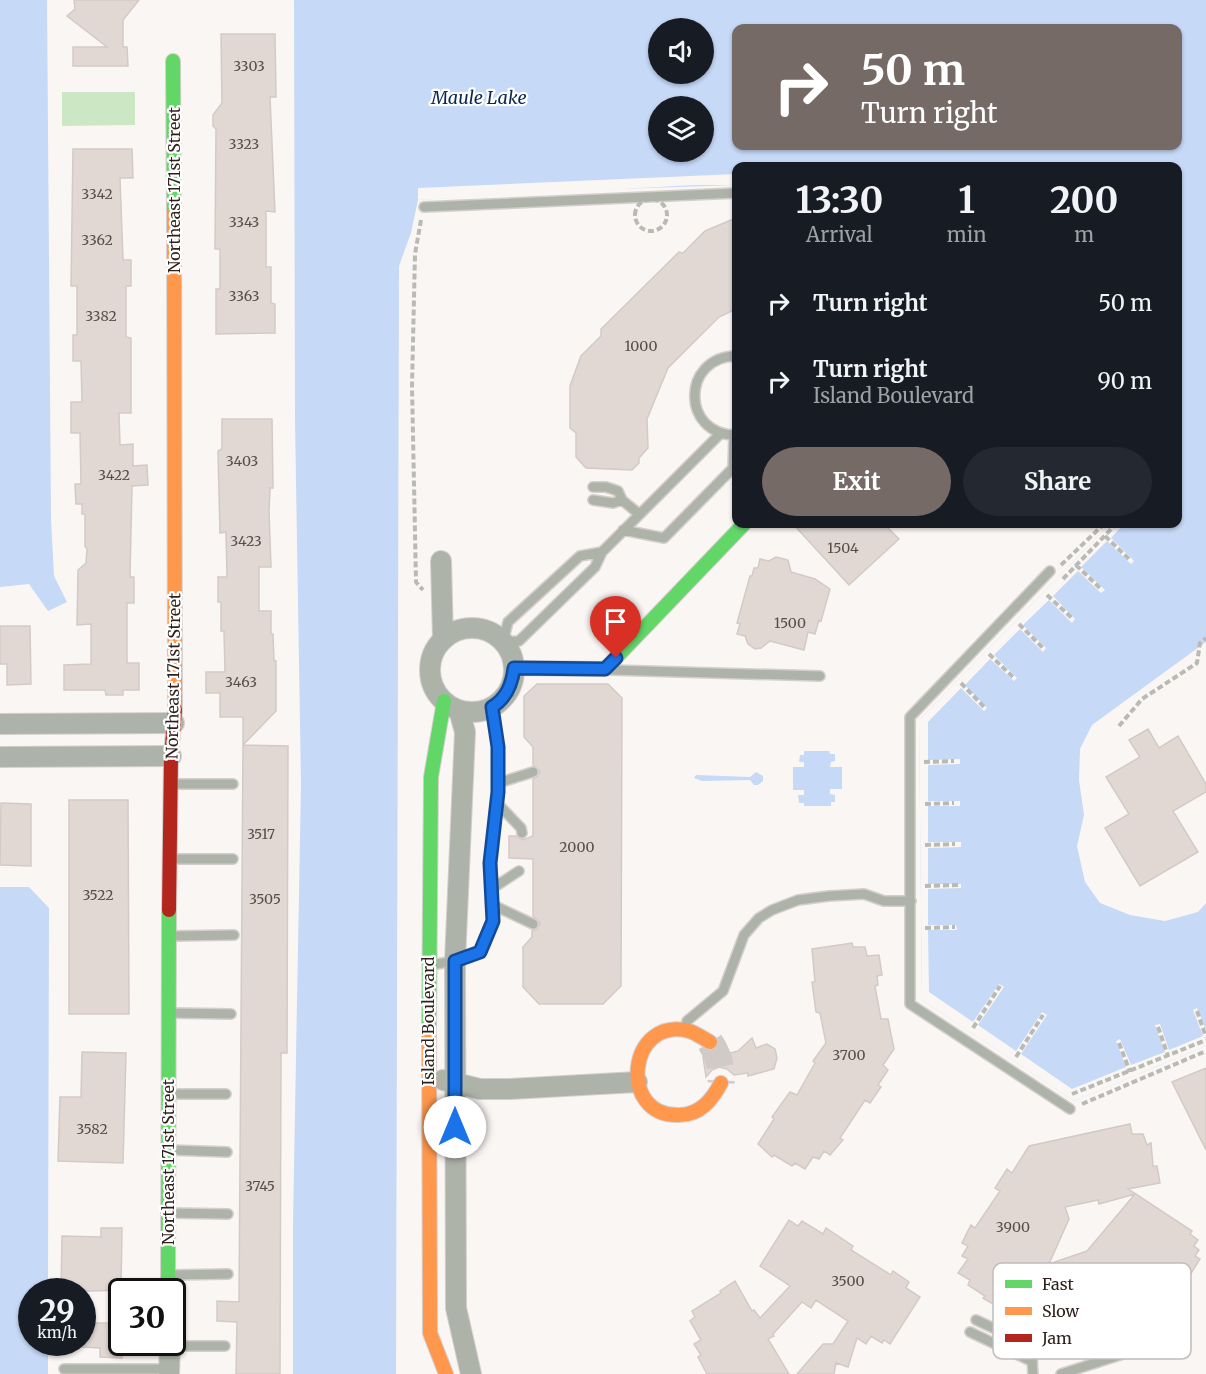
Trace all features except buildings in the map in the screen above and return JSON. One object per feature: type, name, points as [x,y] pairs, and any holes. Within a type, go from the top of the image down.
[{"type":"street","name":"Northeast 171st Street","points":[[168,1275],[171,756],[176,683],[173,61]]},
{"type":"street","points":[[514,668],[605,669],[740,528]]},
{"type":"street","points":[[441,561],[443,640]]},
{"type":"street","points":[[443,640],[454,632],[473,629],[492,634],[503,642],[514,668],[512,682],[506,695],[492,707],[483,711],[469,712],[451,705]]},
{"type":"street","name":"Island Boulevard","points":[[443,640],[435,651],[431,664],[431,677],[435,689],[451,705],[465,732],[455,961],[456,1308],[471,1374]]},
{"type":"street","name":"Island Boulevard","points":[[446,1374],[430,1334],[428,1078],[431,777],[451,705]]},
{"type":"street","points":[[0,724],[174,723]]},
{"type":"street","points":[[0,757],[171,756]]},
{"type":"street","points":[[710,1042],[699,1034],[685,1029],[671,1029],[658,1034],[639,1054],[636,1068],[637,1082],[642,1095],[651,1106],[663,1113],[678,1116],[692,1114],[705,1107],[715,1097],[721,1083]]},
{"type":"street","points":[[428,1078],[480,1089],[637,1082]]},
{"type":"street","points":[[436,1348],[464,1343]]},
{"type":"street","points":[[168,1372],[169,1356]]},
{"type":"lane","points":[[424,207],[732,193]]},
{"type":"lane","points":[[732,357],[720,359],[704,369],[697,380],[694,393],[695,406],[701,418],[721,433],[732,435]]},
{"type":"lane","points":[[602,552],[580,556],[508,622],[503,642],[519,641],[595,567],[602,552],[721,433]]},
{"type":"lane","points":[[623,530],[664,538],[732,469]]},
{"type":"lane","points":[[593,486],[618,491],[622,500],[639,514]]},
{"type":"lane","points":[[593,500],[613,503],[622,500]]},
{"type":"lane","points":[[1050,571],[910,717],[910,1004],[1070,1109]]},
{"type":"lane","points":[[605,669],[820,676]]},
{"type":"lane","points":[[429,966],[455,961],[480,952],[493,921],[490,863],[498,783],[498,747],[492,707]]},
{"type":"lane","points":[[498,783],[533,772]]},
{"type":"lane","points":[[171,784],[232,784]]},
{"type":"lane","points":[[496,803],[522,833]]},
{"type":"lane","points":[[170,859],[233,859]]},
{"type":"lane","points":[[493,888],[519,871]]},
{"type":"lane","points":[[685,1029],[687,1021],[723,991],[744,935],[759,918],[772,910],[798,900],[829,896],[864,894],[884,901],[911,901]]},
{"type":"lane","points":[[493,905],[532,924]]},
{"type":"lane","points":[[169,936],[234,935]]},
{"type":"lane","points":[[168,1013],[231,1014]]},
{"type":"lane","points":[[168,1094],[226,1094]]},
{"type":"lane","points":[[168,1150],[227,1152]]},
{"type":"lane","points":[[167,1212],[228,1214]]},
{"type":"lane","points":[[168,1275],[228,1274]]},
{"type":"lane","points":[[976,1320],[993,1328]]},
{"type":"lane","points":[[970,1332],[993,1343]]},
{"type":"lane","points":[[186,1345],[225,1346]]},
{"type":"lane","points":[[1027,1359],[1031,1361],[1032,1374]]},
{"type":"lane","points":[[1060,1374],[1108,1359]]},
{"type":"lane","points":[[64,1369],[168,1372]]},
{"type":"path","points":[[652,199],[661,202],[667,216],[663,225],[654,231],[639,225],[635,215],[639,204],[652,199]]},
{"type":"path","points":[[424,207],[415,254],[412,386],[416,582],[442,614]]},
{"type":"path","points":[[1050,571],[1058,568],[1100,528]]},
{"type":"path","points":[[1059,583],[1112,528]]},
{"type":"path","points":[[1105,536],[1131,561]]},
{"type":"path","points":[[1076,565],[1101,590]]},
{"type":"path","points":[[1041,601],[1053,589]]},
{"type":"path","points":[[1047,595],[1073,619]]},
{"type":"path","points":[[1012,631],[1024,618]]},
{"type":"path","points":[[1018,624],[1044,649]]},
{"type":"path","points":[[1119,726],[1142,699],[1197,663],[1200,643],[1206,638]]},
{"type":"path","points":[[982,661],[994,649]]},
{"type":"path","points":[[989,654],[1014,678]]},
{"type":"path","points":[[955,689],[968,676]]},
{"type":"path","points":[[961,683],[985,708]]},
{"type":"path","points":[[924,752],[924,770]]},
{"type":"path","points":[[924,762],[954,761]]},
{"type":"path","points":[[924,795],[925,814]]},
{"type":"path","points":[[924,804],[954,803]]},
{"type":"path","points":[[925,835],[925,856]]},
{"type":"path","points":[[925,845],[955,844]]},
{"type":"path","points":[[925,877],[925,898]]},
{"type":"path","points":[[925,886],[960,885]]},
{"type":"path","points":[[925,919],[925,940]]},
{"type":"path","points":[[925,928],[955,927]]},
{"type":"path","points":[[973,1028],[1000,986]]},
{"type":"path","points":[[1064,1088],[1073,1095],[1206,1039],[1197,1011]]},
{"type":"path","points":[[1016,1057],[1043,1015]]},
{"type":"path","points":[[964,1022],[982,1034]]},
{"type":"path","points":[[1158,1027],[1168,1056]]},
{"type":"path","points":[[1119,1043],[1130,1072]]},
{"type":"path","points":[[1007,1051],[1025,1063]]},
{"type":"path","points":[[1070,1109],[1206,1051]]},
{"type":"green space","points":[[62,92],[135,92],[135,125],[62,126]]},
{"type":"water","points":[[0,0],[47,0],[51,519],[54,576],[67,602],[48,611],[29,584],[0,587]]},
{"type":"water","name":"Maule Lake","points":[[294,0],[1206,0],[1206,642],[1092,725],[1080,749],[1079,780],[1084,815],[1077,846],[1085,882],[1100,903],[1130,915],[1165,921],[1198,912],[1206,903],[1206,1046],[1074,1101],[922,1000],[919,720],[1106,528],[1182,528],[1182,162],[732,162],[732,185],[560,191],[418,200],[411,233],[399,266],[396,1374],[293,1374],[293,1221],[301,784],[295,420]]},
{"type":"water","points":[[804,751],[829,751],[830,754],[835,754],[835,761],[831,762],[830,767],[842,767],[842,789],[830,789],[830,794],[835,795],[835,802],[831,802],[831,806],[804,806],[804,803],[799,803],[798,795],[804,795],[804,790],[793,790],[793,767],[804,767],[804,762],[799,762],[800,755],[804,755]]},
{"type":"water","points":[[756,772],[763,776],[763,781],[758,785],[754,785],[750,780],[702,781],[694,778],[696,775],[750,777]]},
{"type":"water","points":[[0,887],[29,887],[49,908],[48,1278],[18,1278],[18,1356],[48,1356],[48,1374],[0,1374]]},
{"type":"pier","points":[[732,174],[732,185],[418,200],[418,188]]},
{"type":"pier","points":[[1106,528],[1120,528],[1111,538],[1134,561],[1131,564],[1107,541],[1081,567],[1105,590],[1101,593],[1078,571],[1053,596],[1075,619],[1072,623],[1049,600],[1023,625],[1046,648],[1043,652],[1020,629],[994,655],[1017,678],[1014,681],[990,659],[965,685],[987,708],[984,711],[961,688],[928,722],[928,760],[960,759],[960,764],[928,765],[928,801],[960,801],[960,806],[928,806],[928,842],[961,842],[961,847],[928,848],[928,884],[961,884],[961,888],[928,889],[928,925],[956,925],[957,930],[928,930],[929,992],[973,1022],[999,984],[1004,987],[978,1025],[1016,1051],[1042,1012],[1047,1015],[1021,1054],[1072,1089],[1126,1067],[1116,1041],[1120,1039],[1131,1065],[1165,1052],[1155,1025],[1160,1024],[1169,1050],[1203,1036],[1193,1010],[1197,1008],[1206,1030],[1206,1046],[1074,1101],[922,1000],[919,720]]},
{"type":"tunnel","points":[[710,1042],[719,1062],[721,1083]]},
{"type":"traffic: fast","points":[[173,61],[174,214]]},
{"type":"traffic: fast","points":[[514,668],[605,669],[740,528]]},
{"type":"traffic: fast","points":[[429,1027],[431,777],[444,701]]},
{"type":"traffic: fast","points":[[168,1278],[169,910]]},
{"type":"traffic: slow","points":[[174,214],[175,710]]},
{"type":"traffic: slow","points":[[429,1027],[430,1333],[446,1374]]},
{"type":"traffic: slow","points":[[710,1042],[689,1031],[669,1030],[653,1038],[643,1051],[638,1068],[639,1085],[646,1100],[659,1111],[679,1115],[699,1109],[714,1095],[721,1083]]},
{"type":"traffic: jam","points":[[169,910],[171,756],[175,710]]},
{"type":"route","points":[[455,1127],[455,961],[480,952],[493,921],[490,863],[498,792],[498,747],[492,707],[506,695],[512,682],[514,668],[605,669],[616,658]]}]
